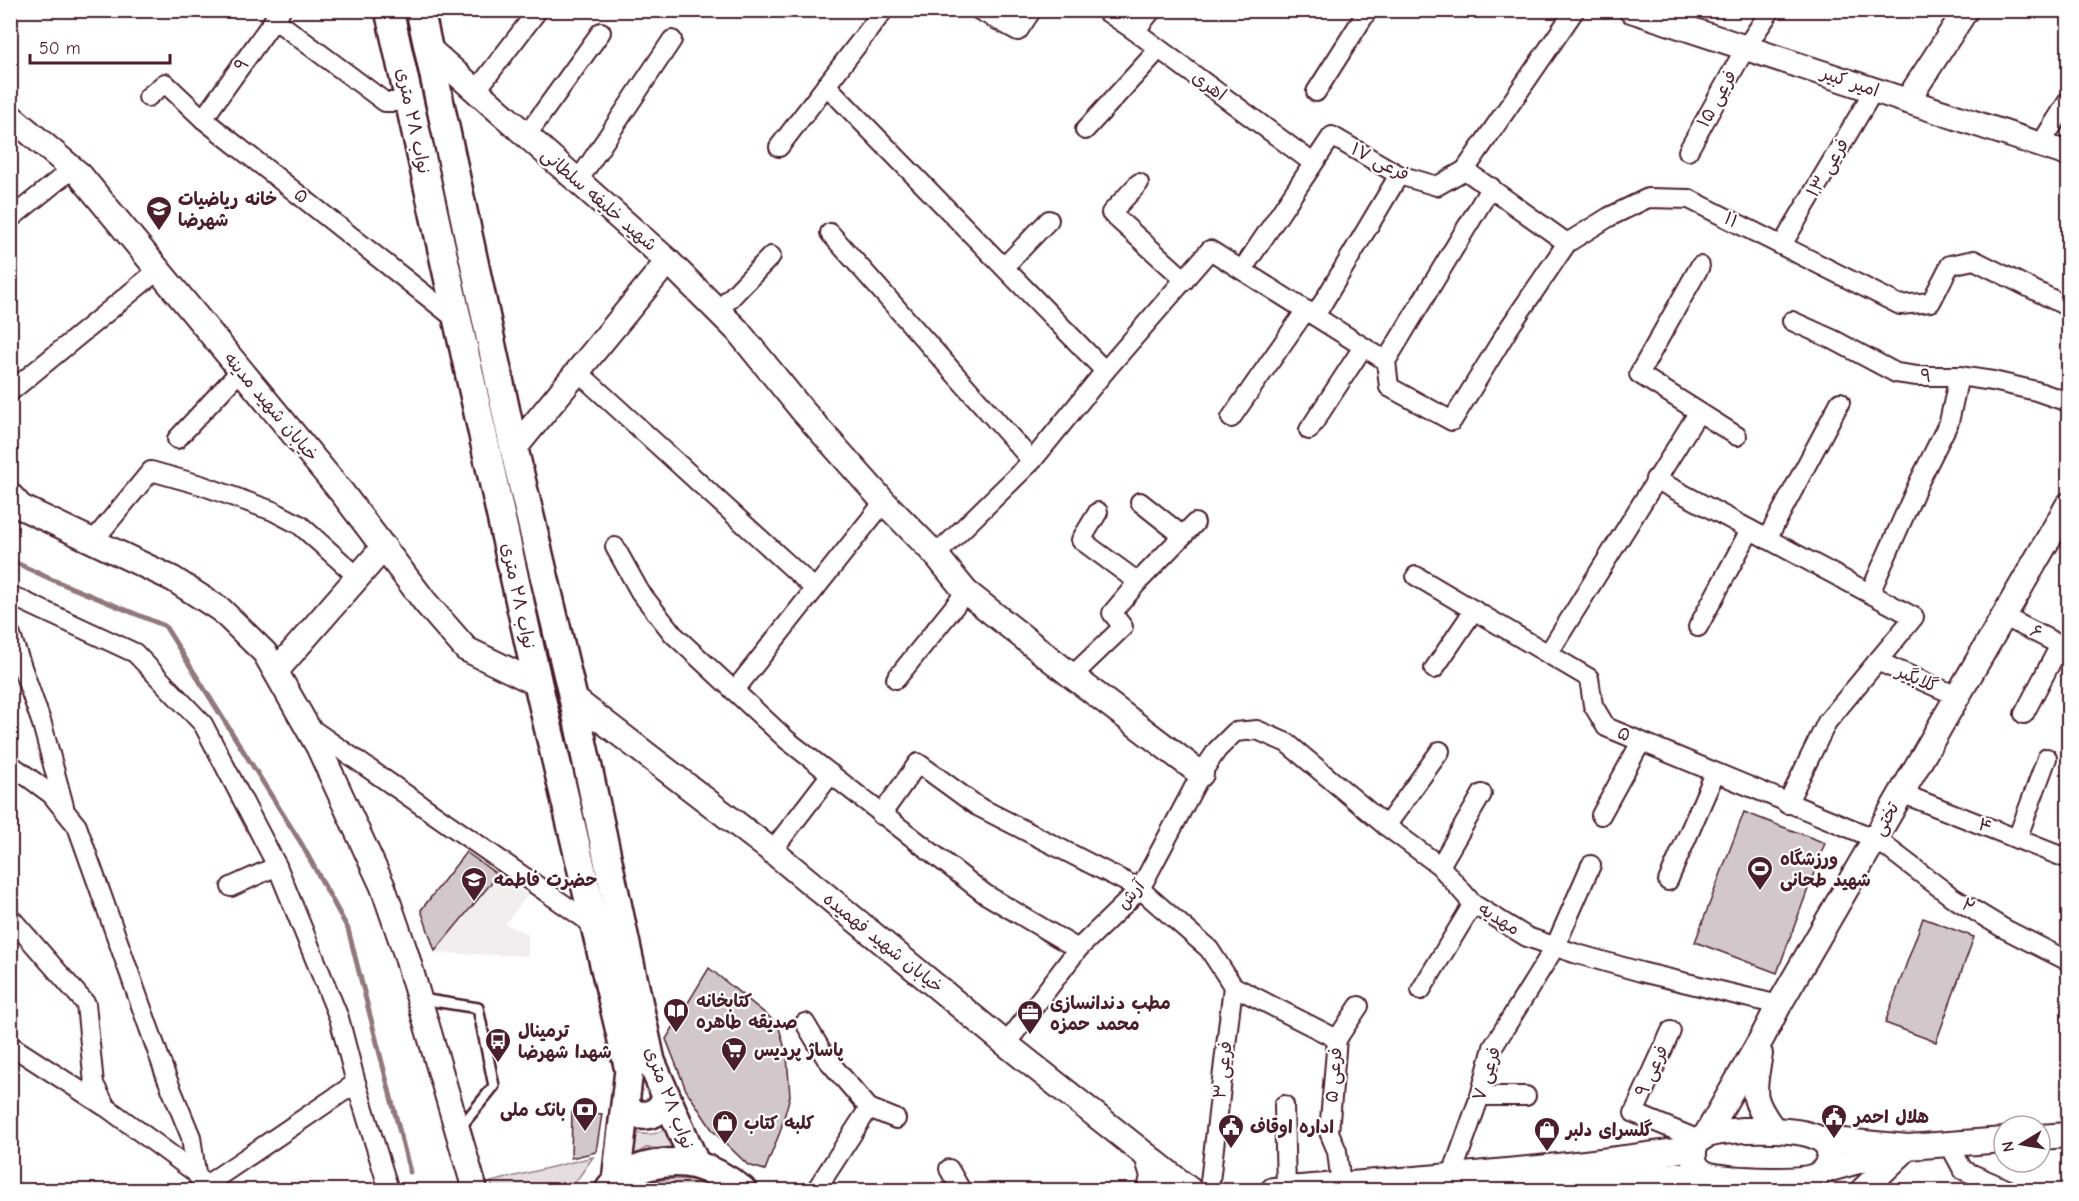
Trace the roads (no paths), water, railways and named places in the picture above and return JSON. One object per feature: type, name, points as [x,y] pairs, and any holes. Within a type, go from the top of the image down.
[{"type":"main road","name":"نواب ۲۸ متری","points":[[389,10],[538,684],[629,1070],[613,1186]]},
{"type":"main road","name":"نواب ۲۸ متری","points":[[420,10],[514,449],[573,698],[651,1061],[696,1165]]},
{"type":"main road","points":[[625,1108],[638,1115],[652,1114],[663,1105],[666,1098]]},
{"type":"main road","points":[[613,1186],[644,1167],[670,1164],[696,1165],[718,1174],[742,1191]]},
{"type":"street","points":[[779,147],[884,10]]},
{"type":"street","points":[[979,10],[1018,31],[1032,10]]},
{"type":"street","name":"اهری","points":[[1104,10],[1159,48],[1313,163]]},
{"type":"street","points":[[1135,31],[1152,10]]},
{"type":"street","points":[[1316,92],[1368,10]]},
{"type":"street","name":"فرعی ۱۷","points":[[1242,270],[1332,136],[1399,175],[1437,186],[1465,171],[1575,10]]},
{"type":"street","name":"امیر کبیر","points":[[1631,10],[2068,154]]},
{"type":"street","name":"فرعی ۱۵","points":[[1688,151],[1746,47],[1771,10]]},
{"type":"street","points":[[1907,102],[1966,10]]},
{"type":"street","points":[[476,92],[535,14]]},
{"type":"street","points":[[278,15],[386,102],[409,102]]},
{"type":"street","name":"۹","points":[[203,119],[278,15]]},
{"type":"street","points":[[526,136],[601,32]]},
{"type":"street","points":[[578,181],[672,40]]},
{"type":"street","points":[[1085,130],[1159,48]]},
{"type":"street","name":"شهید خلیفه سلطانی","points":[[429,50],[668,261],[514,449]]},
{"type":"street","name":"۵","points":[[148,96],[165,83],[203,119],[457,320]]},
{"type":"street","points":[[826,85],[1105,371]]},
{"type":"street","name":"فرعی ۱۳","points":[[1782,245],[1874,90]]},
{"type":"street","points":[[2040,145],[2068,101]]},
{"type":"street","name":"خیابان شهید مدینه","points":[[10,116],[80,175],[343,494],[425,602],[465,650],[538,684]]},
{"type":"street","points":[[10,219],[72,169]]},
{"type":"street","points":[[1465,171],[1491,187],[1567,243]]},
{"type":"street","points":[[1231,418],[1311,313],[1399,175]]},
{"type":"street","points":[[1139,183],[1111,213],[1185,280]]},
{"type":"street","points":[[936,555],[1032,461],[1105,371],[1210,250],[1386,361],[1491,187]]},
{"type":"street","name":"۱۱","points":[[1386,361],[1389,387],[1452,421],[1509,328],[1567,243],[1648,198],[1689,199],[1900,305],[1931,302],[1950,265],[1974,260],[2068,307]]},
{"type":"street","points":[[1004,267],[1049,220]]},
{"type":"street","points":[[830,233],[1032,461]]},
{"type":"street","points":[[718,311],[771,256]]},
{"type":"street","points":[[668,261],[737,330],[802,410],[884,502],[936,555],[966,592],[1201,774]]},
{"type":"street","points":[[1700,266],[1639,374],[1737,436]]},
{"type":"street","points":[[10,392],[157,271]]},
{"type":"street","name":"۹","points":[[1792,321],[1896,373],[1917,376],[1959,376],[1993,381],[2036,391],[2068,402]]},
{"type":"street","points":[[1309,430],[1363,347]]},
{"type":"street","points":[[177,439],[241,370]]},
{"type":"street","points":[[577,371],[815,589]]},
{"type":"street","points":[[1870,593],[1920,480],[1949,422],[1959,376]]},
{"type":"street","points":[[1767,539],[1840,402]]},
{"type":"street","points":[[1548,654],[1698,413]]},
{"type":"street","points":[[94,540],[152,471],[273,511],[300,525],[358,577]]},
{"type":"street","points":[[1655,480],[1914,616],[1827,722],[1787,804]]},
{"type":"street","points":[[10,495],[21,507],[173,579],[221,610],[266,652],[358,830],[383,887],[419,999],[475,1191]]},
{"type":"street","points":[[734,691],[884,502]]},
{"type":"street","points":[[1072,676],[1123,627],[1112,613],[1138,582],[1189,530],[1140,502]]},
{"type":"street","name":"تختی","points":[[1700,1141],[1763,1036],[2068,505]]},
{"type":"street","points":[[1098,512],[1081,540],[1138,582]]},
{"type":"street","points":[[1698,627],[1750,530]]},
{"type":"street","points":[[276,671],[384,547]]},
{"type":"street","points":[[615,547],[640,592],[673,634],[787,740],[986,894],[1078,949]]},
{"type":"street","name":"۵","points":[[1416,576],[1589,678],[1593,705],[1606,727],[1876,839]]},
{"type":"street","points":[[896,679],[966,592]]},
{"type":"street","points":[[10,595],[135,653],[203,724],[277,866],[339,1018],[389,1191]]},
{"type":"street","points":[[1434,669],[1474,610]]},
{"type":"street","name":"۶","points":[[2003,616],[2064,647]]},
{"type":"street","points":[[10,633],[42,724],[67,813]]},
{"type":"street","points":[[2024,714],[2064,647]]},
{"type":"street","name":"گلابگیر","points":[[1877,661],[1957,696]]},
{"type":"street","name":"خیابان شهید فهمیده","points":[[573,698],[772,851],[1006,1044],[1190,1191]]},
{"type":"street","points":[[305,724],[595,926]]},
{"type":"street","name":"مهدیه","points":[[1236,732],[1257,730],[1287,743],[1386,826],[1440,866],[1473,904],[1527,937],[1641,972],[1779,1005]]},
{"type":"street","name":"آرش","points":[[1006,1044],[1078,949],[1140,890],[1201,774],[1217,750],[1236,732]]},
{"type":"street","points":[[1601,815],[1641,742]]},
{"type":"street","points":[[1386,826],[1440,751]]},
{"type":"street","points":[[2017,839],[2047,758]]},
{"type":"street","points":[[881,815],[918,763],[977,806],[1140,890],[1209,949],[1233,986],[1337,1039]]},
{"type":"street","points":[[10,764],[51,794],[77,826],[166,1076],[191,1137],[202,1184]]},
{"type":"street","points":[[1668,881],[1715,773]]},
{"type":"street","points":[[772,851],[831,774]]},
{"type":"street","name":"۴","points":[[1901,793],[2068,859]]},
{"type":"street","points":[[1440,866],[1482,794]]},
{"type":"street","name":"۲","points":[[1876,839],[1952,897],[2003,928],[2068,961]]},
{"type":"street","name":"فرعی ۷","points":[[1460,1184],[1493,1047],[1555,947],[1591,865]]},
{"type":"street","points":[[231,887],[277,866]]},
{"type":"street","points":[[1421,990],[1473,904]]},
{"type":"street","points":[[10,917],[86,1004],[94,1084],[106,1107]]},
{"type":"street","name":"فرعی ۳","points":[[1209,1191],[1233,986]]},
{"type":"street","name":"فرعی ۵","points":[[1341,1185],[1337,1151],[1329,1132],[1337,1039],[1359,1006]]},
{"type":"street","points":[[805,1023],[826,1058],[869,1108],[896,1119]]},
{"type":"street","name":"فرعی ۹","points":[[1671,1031],[1634,1113],[1700,1141]]},
{"type":"street","points":[[1763,1036],[1753,1088],[1761,1112],[1774,1130]]},
{"type":"street","points":[[10,1045],[106,1107],[202,1184]]},
{"type":"street","points":[[202,1184],[356,1083]]},
{"type":"street","points":[[1480,1096],[1526,1096]]},
{"type":"street","points":[[1284,1105],[1279,1190],[1341,1185],[1677,1183],[1710,1176]]},
{"type":"street","points":[[816,1191],[869,1108]]},
{"type":"street","points":[[1460,1184],[1636,1157],[1743,1130],[1774,1130],[1814,1135],[1821,1139],[1908,1147],[1992,1141]]},
{"type":"street","points":[[2052,1136],[2068,1135]]},
{"type":"street","points":[[1815,1180],[1829,1161],[1828,1149],[1821,1139]]},
{"type":"street","points":[[1700,1141],[1694,1160],[1699,1170],[1710,1176],[1768,1185],[1815,1180],[1908,1147]]},
{"type":"street","points":[[1949,1144],[1963,1170],[2009,1191]]},
{"type":"street","points":[[1863,1191],[1908,1147]]},
{"type":"street","points":[[1147,1156],[1154,1176],[1150,1191]]},
{"type":"street","points":[[949,1169],[961,1191]]},
{"type":"lane","points":[[419,999],[478,1008],[494,1086],[458,1131]]},
{"type":"waterway","points":[[10,560],[165,626],[301,843],[348,929],[410,1172]]},
{"type":"place","name":"خانه ریاضیات شهرضا","points":[[159,232]]},
{"type":"place","name":"ورزشگاه شهید طحانی","points":[[1760,892]]},
{"type":"place","name":"حضرت فاطمه","points":[[474,903]]},
{"type":"place","name":"کتابخانه صدیقه طاهره","points":[[676,1034]]},
{"type":"place","name":"مطب دندانسازی محمد حمزه","points":[[1030,1036]]},
{"type":"place","name":"ترمینال شهدا شهرضا","points":[[498,1064]]},
{"type":"place","name":"پاساژ پردیس","points":[[734,1073]]},
{"type":"place","name":"بانک ملی","points":[[585,1133]]},
{"type":"place","name":"هلال احمر","points":[[1834,1140]]},
{"type":"place","name":"کلبه کتاب","points":[[725,1146]]},
{"type":"place","name":"اداره اوقاف","points":[[1231,1150]]},
{"type":"place","name":"گلسرای دلبر","points":[[1547,1153]]}]
